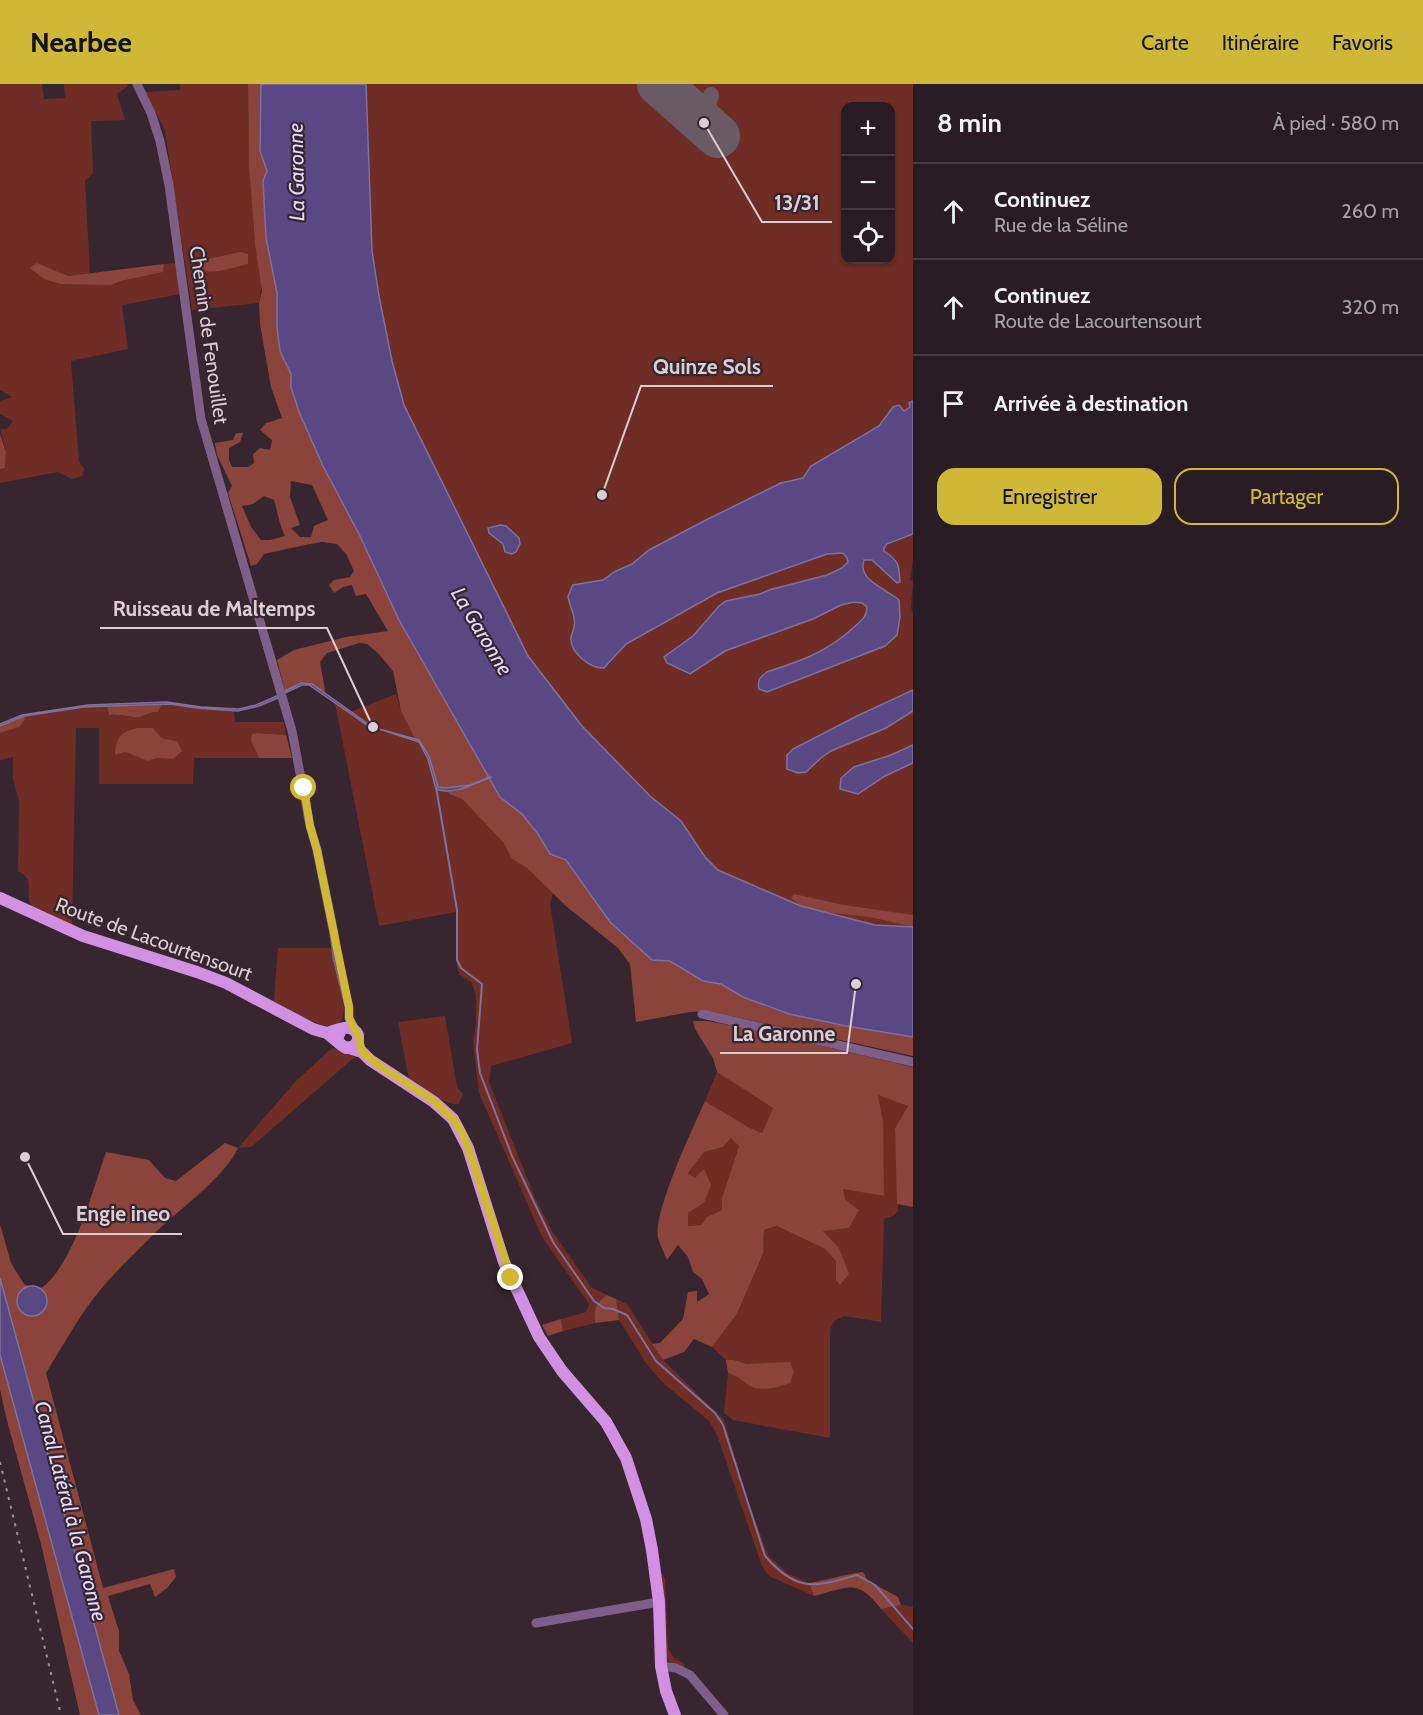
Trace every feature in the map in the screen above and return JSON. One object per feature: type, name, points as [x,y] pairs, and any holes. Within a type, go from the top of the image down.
[{"type":"main road","name":"Route de Lacourtensourt","points":[[0,898],[83,936],[226,983],[313,1029],[327,1033],[348,1034],[362,1052],[434,1101],[453,1119],[461,1131],[473,1163],[504,1262],[538,1337],[562,1371],[606,1422],[626,1458],[646,1519],[659,1602],[661,1666],[666,1691],[675,1715]]},
{"type":"street","name":"Chemin de Fenouillet","points":[[137,84],[151,113],[167,174],[201,419],[292,731],[349,1007],[348,1034]]},
{"type":"street","points":[[702,1014],[913,1062]]},
{"type":"street","points":[[536,1623],[659,1602]]},
{"type":"street","points":[[661,1666],[676,1668],[690,1675],[724,1715]]},
{"type":"shaded area","points":[[0,84],[42,84],[44,99],[65,98],[64,84],[127,84],[128,86],[117,94],[125,120],[91,121],[93,173],[85,181],[90,273],[68,276],[37,263],[44,279],[111,285],[162,272],[164,264],[177,263],[181,294],[122,305],[128,349],[71,361],[79,461],[84,469],[82,476],[72,479],[58,472],[0,483],[0,469],[5,468],[6,452],[0,429],[7,429],[13,421],[0,414],[0,401],[12,397],[0,390]]},
{"type":"shaded area","points":[[180,84],[248,84],[251,193],[261,276],[259,303],[192,310],[165,131],[146,92],[180,90]]},
{"type":"shaded area","points":[[248,84],[261,84],[260,151],[267,171],[263,181],[266,238],[277,293],[280,351],[291,374],[291,387],[299,412],[399,620],[500,797],[522,814],[550,854],[566,860],[610,922],[652,960],[670,960],[703,981],[721,984],[767,1007],[846,1026],[913,1037],[913,1056],[709,1011],[690,1012],[636,1022],[630,964],[618,948],[566,906],[527,868],[512,859],[503,842],[462,799],[449,794],[447,790],[465,788],[470,785],[445,788],[436,786],[428,754],[421,743],[415,739],[401,711],[393,671],[378,653],[367,644],[359,643],[327,653],[320,662],[324,693],[305,683],[285,691],[277,660],[294,650],[346,637],[388,631],[366,594],[356,596],[352,585],[343,587],[334,593],[329,585],[334,580],[350,577],[354,571],[346,554],[337,544],[322,542],[264,554],[257,564],[251,566],[228,493],[232,486],[217,455],[215,443],[233,440],[236,433],[243,433],[240,442],[229,448],[229,460],[232,467],[248,467],[254,463],[253,454],[260,448],[270,450],[272,440],[260,430],[266,423],[282,418],[271,387],[260,324],[259,303],[262,291],[255,244],[249,165]],"holes":[[[291,481],[312,485],[328,520],[314,526],[311,537],[300,537],[291,528],[300,525],[290,497]],[[264,496],[274,500],[285,536],[261,540],[251,527],[242,506],[253,504]]]},
{"type":"shaded area","points":[[366,84],[913,84],[913,401],[910,401],[910,407],[904,411],[893,407],[879,426],[861,435],[808,470],[803,478],[781,483],[704,521],[649,550],[632,564],[603,580],[573,585],[568,596],[575,629],[609,665],[626,644],[717,593],[827,554],[843,553],[848,562],[842,568],[827,575],[726,601],[693,636],[673,650],[678,669],[687,674],[725,651],[813,619],[841,605],[854,602],[862,603],[867,607],[862,620],[832,644],[812,655],[760,676],[767,692],[885,646],[893,595],[871,582],[864,572],[864,560],[872,559],[897,583],[896,559],[884,551],[884,547],[913,534],[910,580],[913,581],[911,607],[913,615],[913,927],[875,925],[801,906],[718,870],[705,857],[681,821],[650,796],[582,726],[528,656],[404,405],[392,361],[372,251]]},
{"type":"shaded area","points":[[240,252],[248,254],[248,264],[218,271],[201,270],[199,263],[204,260]]},
{"type":"shaded area","points":[[37,263],[68,276],[164,264],[163,272],[111,285],[61,284],[44,279],[30,268]]},
{"type":"shaded area","points":[[0,434],[6,452],[5,468],[0,469]]},
{"type":"shaded area","points":[[396,694],[401,711],[415,739],[379,729],[350,712]]},
{"type":"shaded area","points":[[335,703],[367,725],[419,742],[428,758],[436,789],[447,790],[449,794],[462,799],[503,842],[512,859],[527,868],[553,893],[550,904],[572,1043],[491,1066],[489,1082],[535,1198],[552,1231],[591,1287],[607,1295],[596,1307],[595,1323],[563,1331],[561,1319],[586,1312],[589,1304],[542,1237],[479,1093],[473,1042],[476,1024],[476,995],[471,982],[459,974],[456,912],[379,926]]},
{"type":"shaded area","points":[[162,704],[234,711],[235,722],[284,722],[286,735],[258,733],[251,741],[259,758],[194,758],[193,784],[99,784],[99,728],[76,728],[72,926],[40,913],[30,903],[27,879],[18,871],[19,801],[13,779],[13,757],[0,760],[0,733],[19,726],[25,721],[24,716],[98,706],[107,706],[109,715],[137,717],[158,712]],"holes":[[[161,738],[177,741],[173,759],[157,758],[148,761],[125,752]]]},
{"type":"shaded area","points":[[162,704],[158,712],[137,717],[109,715],[107,706]]},
{"type":"shaded area","points":[[24,716],[25,720],[19,727],[0,733],[0,726]]},
{"type":"shaded area","points":[[153,728],[161,738],[177,741],[182,751],[173,759],[157,758],[148,761],[125,752],[115,755],[118,739],[127,731]]},
{"type":"shaded area","points":[[252,734],[286,735],[292,758],[259,758],[251,741]]},
{"type":"shaded area","points":[[794,894],[844,905],[913,915],[913,927],[870,917],[814,911],[804,908],[791,898]]},
{"type":"shaded area","points":[[278,948],[332,948],[344,1008],[342,1020],[336,1025],[327,1026],[316,1023],[274,1001]]},
{"type":"shaded area","points":[[445,1016],[457,1087],[463,1094],[459,1104],[441,1100],[409,1079],[398,1022]]},
{"type":"shaded area","points":[[693,1021],[707,1021],[913,1067],[913,1207],[897,1204],[895,1128],[908,1106],[878,1095],[883,1121],[884,1196],[843,1189],[845,1199],[859,1210],[849,1228],[823,1231],[839,1248],[849,1274],[840,1285],[836,1280],[836,1261],[825,1249],[777,1226],[764,1230],[763,1254],[737,1314],[712,1347],[694,1339],[684,1352],[663,1360],[652,1344],[660,1343],[683,1319],[688,1292],[697,1291],[697,1302],[709,1294],[702,1279],[693,1272],[688,1257],[678,1245],[667,1260],[658,1238],[662,1209],[692,1130],[705,1101],[762,1133],[773,1108],[717,1072],[713,1058],[695,1029]],"holes":[[[731,1138],[739,1146],[722,1198],[722,1210],[707,1217],[701,1225],[688,1226],[688,1213],[704,1203],[711,1185],[704,1169],[695,1178],[688,1173],[704,1152],[723,1147]]]},
{"type":"shaded area","points":[[332,1048],[357,1055],[251,1147],[238,1148],[295,1082]]},
{"type":"shaded area","points":[[717,1072],[773,1108],[762,1133],[705,1101]]},
{"type":"shaded area","points":[[878,1094],[908,1106],[895,1128],[898,1211],[893,1216],[884,1219],[881,1322],[844,1316],[834,1321],[830,1330],[830,1438],[733,1420],[724,1413],[728,1373],[741,1377],[752,1387],[766,1364],[747,1364],[726,1360],[712,1347],[737,1314],[763,1255],[764,1230],[777,1226],[825,1249],[836,1261],[836,1280],[841,1284],[848,1274],[839,1248],[822,1231],[849,1228],[858,1210],[845,1199],[842,1188],[883,1196],[883,1121]]},
{"type":"shaded area","points":[[731,1137],[739,1146],[722,1198],[722,1210],[707,1217],[701,1225],[688,1226],[688,1213],[704,1203],[704,1169],[695,1179],[688,1173],[704,1152],[723,1147]]},
{"type":"shaded area","points":[[225,1143],[238,1148],[222,1172],[162,1226],[107,1282],[79,1319],[46,1373],[103,1588],[174,1569],[176,1577],[155,1597],[150,1584],[108,1596],[119,1631],[119,1651],[129,1674],[133,1700],[141,1715],[119,1715],[0,1278],[0,1224],[11,1263],[24,1284],[38,1290],[61,1266],[71,1248],[88,1207],[106,1152],[149,1160],[165,1178],[176,1181]]},
{"type":"shaded area","points":[[607,1295],[616,1299],[619,1320],[595,1323],[596,1307]]},
{"type":"shaded area","points":[[616,1299],[627,1304],[663,1360],[724,1420],[748,1501],[768,1555],[787,1573],[809,1583],[814,1596],[769,1576],[762,1566],[717,1435],[709,1421],[663,1383],[646,1363],[619,1320]]},
{"type":"shaded area","points":[[561,1319],[563,1331],[548,1336],[542,1325]]},
{"type":"shaded area","points":[[0,1356],[99,1715],[80,1715],[41,1544],[6,1417],[0,1389]]},
{"type":"shaded area","points":[[726,1360],[747,1364],[790,1362],[794,1372],[790,1383],[760,1389],[728,1373]]},
{"type":"shaded area","points":[[660,1570],[665,1579],[668,1648],[674,1658],[685,1664],[684,1667],[668,1661],[665,1657]]},
{"type":"shaded area","points":[[863,1572],[869,1583],[898,1597],[901,1605],[881,1609],[865,1592],[851,1588],[814,1596],[809,1583],[850,1574]]},
{"type":"shaded area","points":[[901,1605],[913,1607],[913,1643],[881,1609]]},
{"type":"water","points":[[261,84],[366,84],[372,251],[392,361],[404,405],[528,656],[582,726],[650,796],[681,821],[705,857],[718,870],[801,906],[875,925],[913,927],[913,1037],[789,1014],[743,997],[721,984],[703,981],[670,961],[652,960],[610,922],[566,860],[550,854],[522,814],[500,797],[399,620],[299,412],[291,387],[291,374],[280,351],[277,293],[266,238],[263,181],[267,171],[260,151]]},
{"type":"water","points":[[913,401],[913,534],[887,544],[884,548],[884,551],[897,563],[900,582],[897,583],[872,560],[864,560],[863,567],[865,574],[874,584],[899,600],[900,617],[897,635],[885,646],[767,692],[759,689],[758,683],[767,672],[822,650],[860,622],[866,614],[867,607],[862,603],[854,602],[841,605],[813,619],[725,651],[690,674],[667,663],[664,657],[693,636],[726,601],[827,575],[842,568],[848,562],[843,553],[827,554],[717,593],[626,644],[604,668],[588,663],[574,649],[571,638],[574,627],[573,613],[568,596],[573,585],[603,580],[632,564],[649,550],[704,521],[781,483],[803,478],[811,466],[879,426],[893,407],[899,405],[904,411]]},
{"type":"water","points":[[506,526],[519,538],[520,544],[516,552],[512,554],[505,552],[503,544],[489,533],[488,528]]},
{"type":"water","points":[[301,683],[312,684],[379,729],[367,725],[309,685],[302,685],[285,693]]},
{"type":"water","points":[[913,690],[913,711],[886,728],[831,751],[806,772],[798,773],[787,769],[787,755],[793,749]]},
{"type":"water","points":[[279,695],[280,697],[259,706],[238,711],[170,704],[84,707],[24,716],[0,726],[22,715],[88,705],[167,702],[239,709],[256,705]]},
{"type":"water","points":[[380,729],[419,740],[429,756],[438,787],[471,785],[454,790],[436,789],[428,759],[419,742]]},
{"type":"water","points":[[913,745],[913,763],[885,776],[858,794],[840,789],[841,778],[854,767]]},
{"type":"water","points":[[0,1278],[119,1715],[99,1715],[0,1355]]},
{"type":"water","points":[[32,1286],[43,1290],[47,1301],[43,1312],[32,1316],[21,1312],[17,1301],[21,1290]]},
{"type":"waterway","points":[[468,786],[491,777]]},
{"type":"waterway","points":[[436,787],[457,910],[457,960],[461,968],[482,984],[477,1050],[480,1073],[512,1156],[553,1242],[594,1301],[604,1308],[627,1315],[656,1361],[715,1413],[723,1425],[765,1556],[776,1568],[787,1576],[807,1584],[818,1584],[857,1575],[875,1585],[913,1629]]},
{"type":"taxiway","points":[[704,123],[711,95]]},
{"type":"runway","points":[[659,84],[718,136]]},
{"type":"railway","points":[[0,1462],[61,1715]]},
{"type":"place","name":"13/31","points":[[704,123]]},
{"type":"place","name":"Quinze Sols","points":[[602,495]]},
{"type":"place","name":"Ruisseau de Maltemps","points":[[373,727]]},
{"type":"place","name":"La Garonne","points":[[856,984]]},
{"type":"place","name":"Engie ineo","points":[[25,1157]]},
{"type":"route","points":[[304,788],[307,812],[349,1007],[349,1018],[358,1035],[362,1052],[370,1060],[434,1101],[453,1119],[461,1131],[511,1278]]},
{"type":"water label","name":"Canal Latéral à la Garonne","points":[[71,1511]]}]
